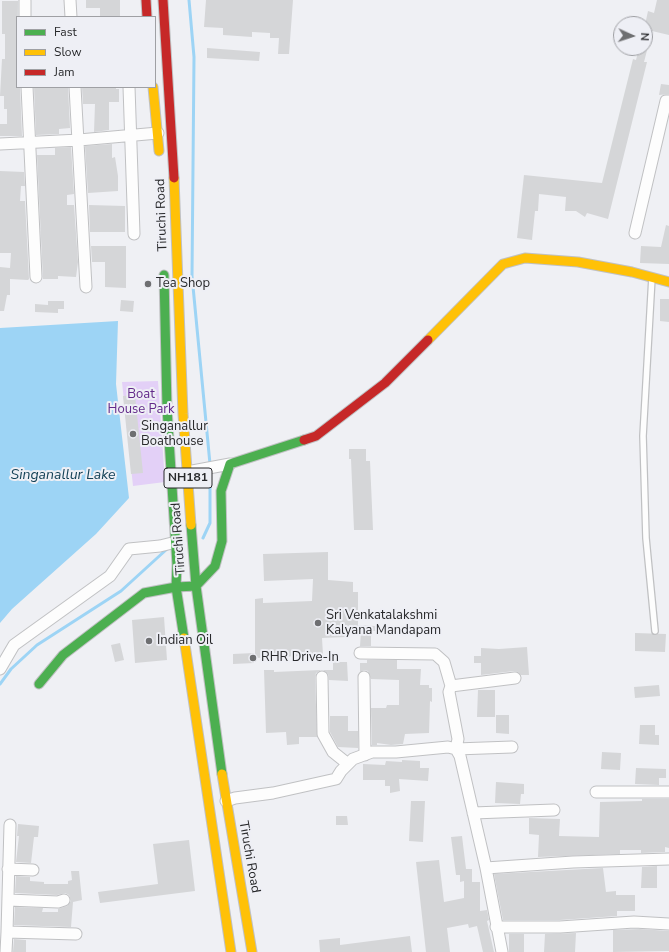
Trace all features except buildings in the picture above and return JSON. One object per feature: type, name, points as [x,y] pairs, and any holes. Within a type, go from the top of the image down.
[{"type":"main road","points":[[146,0],[147,16]]},
{"type":"main road","name":"Tiruchi Road","points":[[163,0],[172,131],[183,414],[196,586],[226,801],[252,952]]},
{"type":"main road","points":[[153,88],[160,157]]},
{"type":"main road","points":[[39,684],[63,656],[144,593],[176,587],[196,586],[215,566],[222,542],[221,491],[230,464],[316,436],[385,383],[503,264],[524,258],[578,262],[652,277],[669,282]]},
{"type":"main road","name":"NH181","points":[[164,266],[167,408],[176,542],[176,587],[231,952]]},
{"type":"street","points":[[70,0],[71,16]]},
{"type":"street","points":[[25,1],[25,16]]},
{"type":"street","points":[[27,88],[28,143],[36,277]]},
{"type":"street","points":[[75,88],[86,287]]},
{"type":"street","points":[[129,88],[134,234]]},
{"type":"street","points":[[635,234],[666,101],[669,101]]},
{"type":"street","points":[[0,144],[78,140],[158,133]]},
{"type":"street","points":[[187,472],[230,464]]},
{"type":"street","points":[[0,669],[14,645],[110,576],[129,549],[160,546],[176,542]]},
{"type":"street","points":[[360,653],[435,654],[444,662],[451,686],[449,692],[458,739],[456,749],[460,756],[486,868],[496,928],[502,952]]},
{"type":"street","points":[[322,677],[323,734],[333,752],[348,764]]},
{"type":"street","points":[[364,677],[365,755]]},
{"type":"street","points":[[451,686],[515,678]]},
{"type":"street","points":[[226,801],[235,798],[273,794],[336,779],[352,759],[372,752],[396,752],[448,748],[512,747]]},
{"type":"street","points":[[596,792],[669,792]]},
{"type":"street","points":[[473,813],[554,810]]},
{"type":"street","points":[[6,952],[10,825]]},
{"type":"street","points":[[486,868],[573,862],[669,859]]},
{"type":"street","points":[[8,869],[33,870]]},
{"type":"street","points":[[8,900],[58,902],[64,900]]},
{"type":"street","points":[[496,928],[560,927],[634,922],[669,924]]},
{"type":"street","points":[[7,932],[76,934]]},
{"type":"lane","points":[[652,277],[643,436],[646,538],[656,631]]},
{"type":"green space","name":"Boat House Park","points":[[158,381],[165,482],[133,486],[122,382]]},
{"type":"water","name":"Singanallur Lake","points":[[118,321],[116,384],[129,498],[96,534],[12,609],[0,623],[0,328]]},
{"type":"waterway","points":[[189,0],[194,57],[192,276],[210,464]]},
{"type":"waterway","points":[[203,538],[210,523],[210,470]]},
{"type":"waterway","points":[[0,684],[11,669],[37,645],[121,591],[167,549]]},
{"type":"traffic: fast","points":[[164,275],[167,408],[177,565],[176,587],[184,638]]},
{"type":"traffic: fast","points":[[39,684],[63,655],[144,593],[176,587],[196,586],[215,566],[222,541],[221,491],[230,464],[304,440]]},
{"type":"traffic: fast","points":[[191,525],[196,586],[222,774]]},
{"type":"traffic: slow","points":[[153,88],[159,151]]},
{"type":"traffic: slow","points":[[174,178],[183,414],[191,525]]},
{"type":"traffic: slow","points":[[428,340],[503,264],[525,258],[578,262],[632,272],[669,282]]},
{"type":"traffic: slow","points":[[184,638],[231,952]]},
{"type":"traffic: slow","points":[[222,774],[252,952]]},
{"type":"traffic: jam","points":[[146,0],[147,16]]},
{"type":"traffic: jam","points":[[163,0],[174,178]]},
{"type":"traffic: jam","points":[[304,440],[316,436],[385,383],[428,340]]},
{"type":"place","name":"Tea Shop","points":[[148,284]]},
{"type":"place","name":"Singanallur Boathouse","points":[[133,434]]},
{"type":"place","name":"Sri Venkatalakshmi Kalyana Mandapam","points":[[318,623]]},
{"type":"place","name":"Indian Oil","points":[[149,641]]},
{"type":"place","name":"RHR Drive-In","points":[[253,658]]}]
